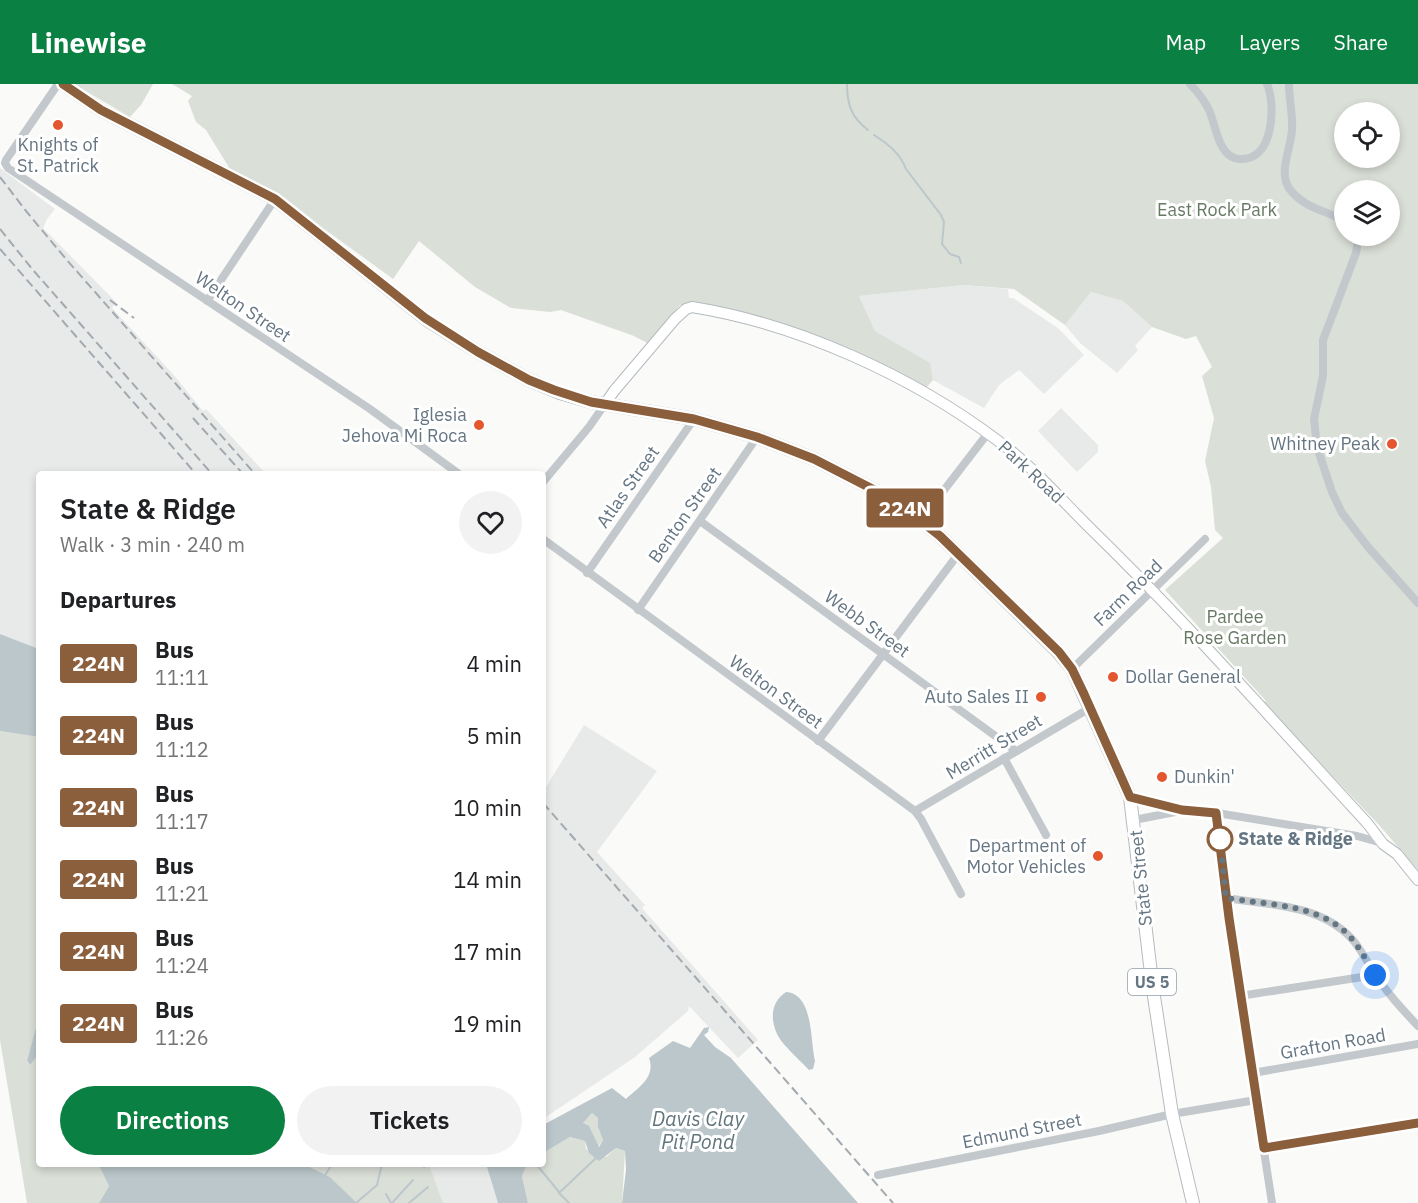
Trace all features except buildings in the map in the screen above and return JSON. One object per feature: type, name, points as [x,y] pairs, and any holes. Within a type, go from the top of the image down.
[{"type":"main road","name":"State Street","points":[[63,84],[101,110],[275,199],[409,306],[447,333],[541,385],[580,399],[694,419],[757,437],[814,459],[858,481],[921,520],[959,553],[1059,652],[1072,669],[1130,797],[1153,990],[1172,1114],[1193,1203]]},
{"type":"main road","name":"Park Road","points":[[605,404],[675,319],[686,309],[692,308],[773,326],[835,349],[918,389],[988,433],[1020,460],[1152,589],[1368,824],[1383,844],[1397,854],[1418,880]]},
{"type":"street","name":"Welton Street","points":[[58,84],[6,160],[8,168],[370,409],[455,471]]},
{"type":"street","points":[[1190,84],[1205,103],[1225,150],[1233,157],[1241,159],[1258,151],[1265,144],[1270,132],[1272,100],[1268,84]]},
{"type":"street","points":[[1289,84],[1292,128],[1286,160],[1287,186],[1305,203],[1334,216]]},
{"type":"street","points":[[207,301],[275,199]]},
{"type":"street","points":[[1357,246],[1323,340],[1323,376],[1314,419],[1317,447],[1332,492],[1342,513],[1368,547],[1418,603]]},
{"type":"street","points":[[546,478],[589,428],[605,404]]},
{"type":"street","name":"Atlas Street","points":[[587,573],[694,419]]},
{"type":"street","points":[[921,520],[988,433]]},
{"type":"street","name":"Benton Street","points":[[638,610],[757,437]]},
{"type":"street","name":"Webb Street","points":[[700,521],[1016,751]]},
{"type":"street","name":"Farm Road","points":[[1072,669],[1205,539]]},
{"type":"street","name":"Welton Street","points":[[546,541],[915,811],[961,894]]},
{"type":"street","points":[[818,741],[959,553]]},
{"type":"street","name":"Merritt Street","points":[[915,811],[1090,708]]},
{"type":"street","points":[[1004,758],[1046,835]]},
{"type":"street","points":[[1130,797],[1182,810],[1216,813],[1357,836],[1383,844]]},
{"type":"street","points":[[1134,820],[1182,810]]},
{"type":"street","points":[[1216,813],[1240,996],[1272,1203]]},
{"type":"street","points":[[1226,898],[1307,911],[1328,919],[1352,938],[1375,975],[1418,1026]]},
{"type":"street","points":[[1240,996],[1375,975]]},
{"type":"street","name":"Grafton Road","points":[[1253,1073],[1418,1044]]},
{"type":"street","name":"Edmund Street","points":[[878,1175],[1100,1131],[1172,1114],[1256,1100]]},
{"type":"street","points":[[1264,1148],[1418,1123]]},
{"type":"shaded area","points":[[0,168],[55,209],[43,228],[116,302],[112,308],[173,374],[203,411],[206,409],[263,471],[36,471],[36,648],[0,634]]},
{"type":"shaded area","points":[[964,285],[1008,289],[1009,298],[1013,298],[1058,328],[1084,355],[1044,394],[1019,370],[999,385],[984,408],[933,380],[929,363],[875,331],[859,296]]},
{"type":"shaded area","points":[[1091,292],[1123,301],[1152,327],[1135,346],[1138,350],[1117,373],[1080,343],[1065,325]]},
{"type":"shaded area","points":[[1061,408],[1098,445],[1098,452],[1077,472],[1038,431]]},
{"type":"shaded area","points":[[584,725],[657,771],[597,852],[645,905],[642,908],[758,1040],[738,1058],[689,1006],[688,1011],[635,1057],[546,1117],[546,787]]},
{"type":"shaded area","points":[[430,1167],[487,1167],[498,1203],[443,1203]]},
{"type":"green space","points":[[74,84],[153,84],[141,105],[130,117]]},
{"type":"green space","name":"East Rock Park","points":[[172,84],[1418,84],[1418,870],[1379,825],[1263,703],[1266,701],[1165,590],[1223,538],[1215,530],[1211,487],[1205,461],[1214,418],[1202,376],[1212,367],[1196,336],[1186,339],[1152,327],[1123,301],[1091,292],[1065,325],[1014,289],[964,285],[859,296],[875,331],[930,363],[933,380],[924,390],[853,351],[713,307],[680,305],[649,344],[634,336],[561,310],[550,312],[511,308],[475,287],[419,241],[393,279],[284,197],[230,169],[206,130],[196,122],[188,101],[192,96]]},
{"type":"green space","points":[[0,731],[36,737],[36,1028],[27,1062],[30,1065],[36,1058],[36,1167],[100,1167],[109,1186],[99,1203],[27,1203],[0,1040]]},
{"type":"green space","points":[[592,1113],[598,1118],[598,1127],[603,1140],[598,1147],[583,1123]]},
{"type":"green space","points":[[570,1137],[585,1141],[586,1149],[606,1157],[616,1148],[625,1151],[622,1203],[528,1203],[522,1176],[525,1167],[546,1167],[546,1151]]},
{"type":"green space","points":[[310,1167],[430,1167],[443,1203],[357,1203],[330,1177]]},
{"type":"water","points":[[0,634],[36,648],[36,737],[0,731]]},
{"type":"water","points":[[786,992],[795,995],[806,1009],[815,1061],[813,1069],[809,1070],[787,1048],[777,1034],[773,1011],[777,1001]]},
{"type":"water","points":[[36,1027],[36,1058],[30,1065],[27,1061]]},
{"type":"water","name":"Davis Clay Pit Pond","points":[[709,1027],[708,1032],[704,1035],[715,1047],[731,1058],[858,1203],[622,1203],[626,1170],[625,1151],[616,1148],[599,1161],[589,1153],[585,1141],[570,1137],[546,1151],[546,1123],[612,1088],[626,1099],[641,1086],[648,1076],[651,1065],[649,1058],[673,1041],[690,1048],[704,1028]],"holes":[[[592,1113],[598,1118],[598,1127],[603,1140],[599,1147],[589,1126],[583,1123]]]},
{"type":"water","points":[[100,1167],[310,1167],[330,1177],[357,1203],[99,1203],[109,1186]]},
{"type":"water","points":[[487,1167],[526,1167],[522,1176],[528,1203],[498,1203]]},
{"type":"waterway","points":[[847,84],[851,110],[868,130]]},
{"type":"waterway","points":[[874,135],[889,145],[897,154],[941,215],[944,222],[942,244],[950,254],[959,257],[961,263]]},
{"type":"waterway","points":[[569,1203],[559,1193],[596,1158]]},
{"type":"waterway","points":[[324,1177],[330,1167]]},
{"type":"waterway","points":[[356,1203],[377,1185],[381,1167]]},
{"type":"waterway","points":[[538,1167],[559,1192]]},
{"type":"waterway","points":[[392,1203],[413,1180]]},
{"type":"waterway","points":[[409,1203],[428,1187]]},
{"type":"waterway","points":[[386,1194],[391,1203]]},
{"type":"railway","points":[[0,177],[66,259],[252,471]]},
{"type":"railway","points":[[0,229],[33,270],[209,471]]},
{"type":"railway","points":[[0,249],[193,471]]},
{"type":"railway","points":[[110,300],[134,318]]},
{"type":"railway","points":[[193,418],[240,471]]},
{"type":"railway","points":[[546,806],[893,1203]]},
{"type":"bus line","name":"224N","points":[[63,84],[101,110],[275,199],[425,318],[478,352],[529,380],[591,402],[694,419],[775,443],[814,459],[903,507],[959,553],[1059,652],[1072,669],[1130,797],[1182,810],[1216,813],[1240,996],[1264,1148],[1418,1123]]},
{"type":"place","name":"Knights of St. Patrick","points":[[58,125]]},
{"type":"place","name":"Iglesia Jehova Mi Roca","points":[[479,425]]},
{"type":"place","name":"Whitney Peak","points":[[1392,444]]},
{"type":"place","name":"Dollar General","points":[[1113,677]]},
{"type":"place","name":"Auto Sales II","points":[[1041,697]]},
{"type":"place","name":"Dunkin'","points":[[1162,777]]},
{"type":"place","name":"State & Ridge","points":[[1220,839]]},
{"type":"place","name":"Department of Motor Vehicles","points":[[1098,856]]},
{"type":"route","points":[[1220,839],[1226,898],[1307,911],[1328,919],[1352,938],[1375,975]]},
{"type":"park label","name":"Pardee Rose Garden","points":[[1235,627]]}]
